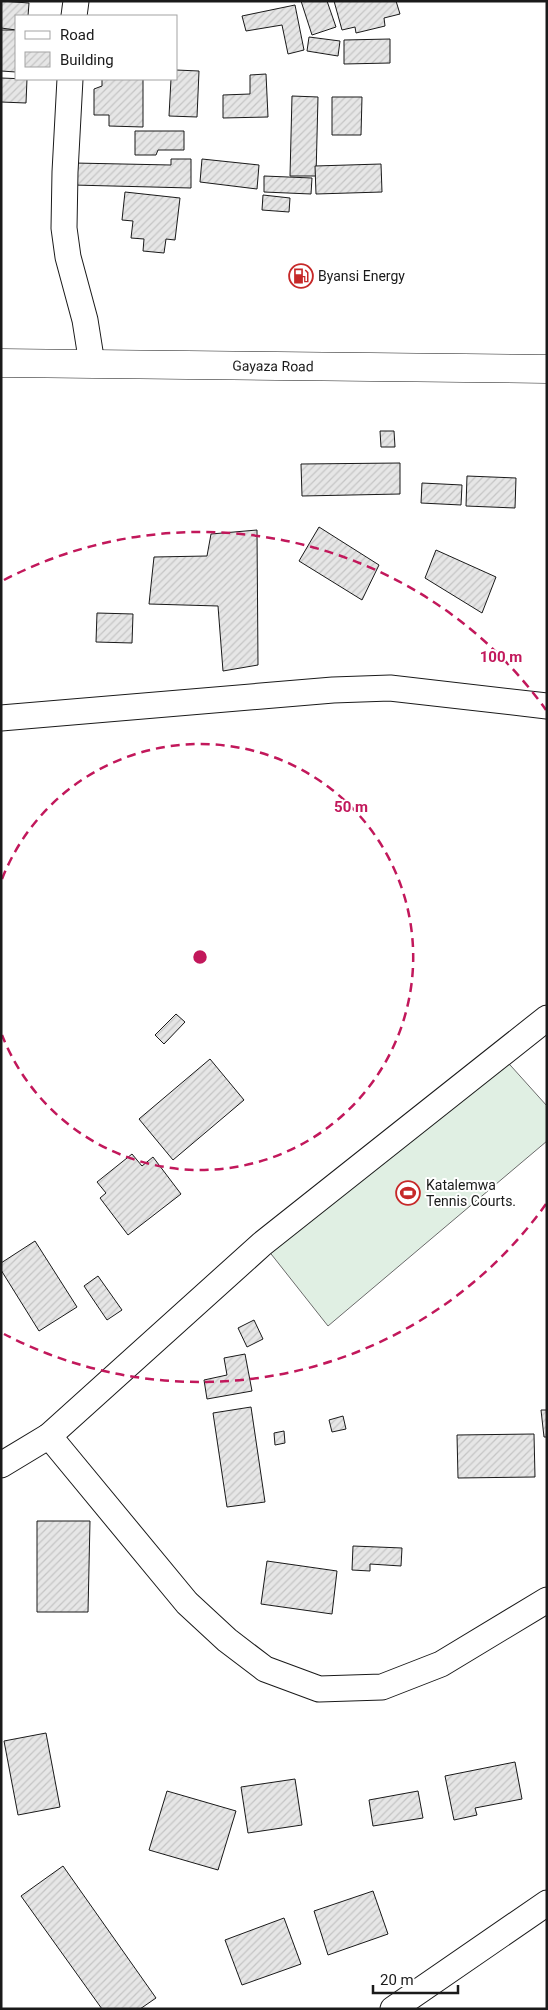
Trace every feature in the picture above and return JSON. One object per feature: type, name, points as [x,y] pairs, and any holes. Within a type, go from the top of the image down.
[{"type":"main road","name":"Gayaza Road","points":[[1,363],[547,369]]},
{"type":"street","points":[[74,15],[76,1]]},
{"type":"street","points":[[70,80],[64,228],[68,257],[85,320],[92,364]]},
{"type":"street","points":[[1,718],[332,690],[390,688],[547,706]]},
{"type":"street","points":[[1,1465],[49,1436],[262,1244],[547,1018]]},
{"type":"street","points":[[49,1436],[187,1603],[227,1640],[266,1669],[319,1689],[382,1687],[441,1664],[547,1600]]},
{"type":"street","points":[[393,2009],[547,1903]]},
{"type":"green space","name":"Katalemwa Tennis Courts.","points":[[502,1056],[547,1106],[547,1141],[328,1326],[264,1245]]},
{"type":"building","points":[[1,1],[29,3],[28,15],[15,15],[15,30],[1,28]]},
{"type":"building","points":[[301,1],[327,1],[336,27],[312,35]]},
{"type":"building","points":[[334,1],[396,1],[400,14],[384,18],[385,26],[356,33],[355,27],[342,30]]},
{"type":"building","points":[[295,5],[304,50],[288,54],[282,25],[246,31],[242,16]]},
{"type":"building","points":[[1,30],[15,30],[15,72],[1,71]]},
{"type":"building","points":[[309,37],[340,41],[338,56],[307,51]]},
{"type":"building","points":[[390,39],[390,63],[344,64],[344,40]]},
{"type":"building","points":[[178,70],[199,71],[197,117],[169,116],[171,80],[178,80]]},
{"type":"building","points":[[266,74],[268,117],[223,118],[223,95],[250,94],[250,75]]},
{"type":"building","points":[[1,78],[27,80],[26,103],[1,102]]},
{"type":"building","points":[[102,80],[143,80],[143,127],[109,126],[109,115],[94,115],[94,89],[102,86]]},
{"type":"building","points":[[292,96],[318,97],[316,176],[290,176]]},
{"type":"building","points":[[332,97],[362,97],[361,135],[332,135]]},
{"type":"building","points":[[135,131],[184,131],[184,150],[158,150],[156,155],[135,155]]},
{"type":"building","points":[[171,159],[191,159],[191,188],[73,185],[74,163],[171,165]]},
{"type":"building","points":[[202,159],[259,165],[257,189],[200,182]]},
{"type":"building","points":[[381,164],[382,192],[316,194],[315,166]]},
{"type":"building","points":[[264,176],[312,178],[311,194],[264,192]]},
{"type":"building","points":[[125,192],[180,198],[175,240],[166,239],[164,253],[143,251],[144,239],[131,238],[133,221],[122,220]]},
{"type":"building","points":[[263,195],[290,198],[289,212],[262,210]]},
{"type":"building","points":[[380,431],[394,431],[395,447],[381,447]]},
{"type":"building","points":[[400,463],[400,494],[302,496],[301,464]]},
{"type":"building","points":[[467,476],[516,478],[515,508],[466,506]]},
{"type":"building","points":[[422,483],[462,485],[461,505],[421,503]]},
{"type":"building","points":[[319,527],[379,565],[362,600],[299,561]]},
{"type":"building","points":[[257,530],[258,665],[223,671],[218,606],[149,604],[154,557],[207,556],[211,534]]},
{"type":"building","points":[[436,550],[496,577],[482,613],[425,578]]},
{"type":"building","points":[[97,613],[133,614],[132,643],[96,642]]},
{"type":"building","points":[[176,1014],[185,1022],[164,1044],[155,1035]]},
{"type":"building","points":[[210,1059],[244,1100],[173,1160],[139,1119]]},
{"type":"building","points":[[132,1154],[142,1166],[153,1157],[181,1194],[128,1235],[100,1198],[106,1193],[97,1182]]},
{"type":"building","points":[[35,1241],[77,1307],[39,1331],[1,1270],[1,1263]]},
{"type":"building","points":[[98,1276],[122,1310],[107,1320],[84,1286]]},
{"type":"building","points":[[254,1320],[263,1339],[247,1347],[238,1328]]},
{"type":"building","points":[[245,1354],[252,1391],[207,1399],[204,1380],[227,1375],[224,1358]]},
{"type":"building","points":[[251,1407],[265,1502],[227,1507],[213,1413]]},
{"type":"building","points":[[541,1410],[547,1410],[547,1437],[544,1437]]},
{"type":"building","points":[[343,1416],[346,1429],[332,1432],[329,1420]]},
{"type":"building","points":[[284,1431],[285,1443],[275,1445],[274,1433]]},
{"type":"building","points":[[534,1434],[535,1477],[458,1478],[457,1435]]},
{"type":"building","points":[[37,1521],[90,1521],[88,1612],[37,1612]]},
{"type":"building","points":[[353,1546],[402,1548],[401,1566],[370,1564],[370,1571],[352,1570]]},
{"type":"building","points":[[267,1561],[337,1571],[332,1614],[261,1604]]},
{"type":"building","points":[[46,1733],[60,1807],[18,1815],[4,1741]]},
{"type":"building","points":[[515,1762],[522,1799],[475,1808],[477,1815],[454,1820],[445,1776]]},
{"type":"building","points":[[295,1779],[302,1825],[248,1833],[241,1787]]},
{"type":"building","points":[[167,1791],[236,1811],[218,1870],[149,1850]]},
{"type":"building","points":[[418,1791],[423,1818],[373,1826],[369,1800]]},
{"type":"building","points":[[63,1866],[156,1998],[140,2009],[102,2009],[21,1896]]},
{"type":"building","points":[[373,1891],[388,1934],[328,1955],[314,1911]]},
{"type":"building","points":[[284,1918],[301,1964],[242,1985],[225,1940]]},
{"type":"place","name":"Byansi Energy","points":[[301,276]]},
{"type":"place","name":"Katalemwa Tennis Courts.","points":[[408,1193]]}]
